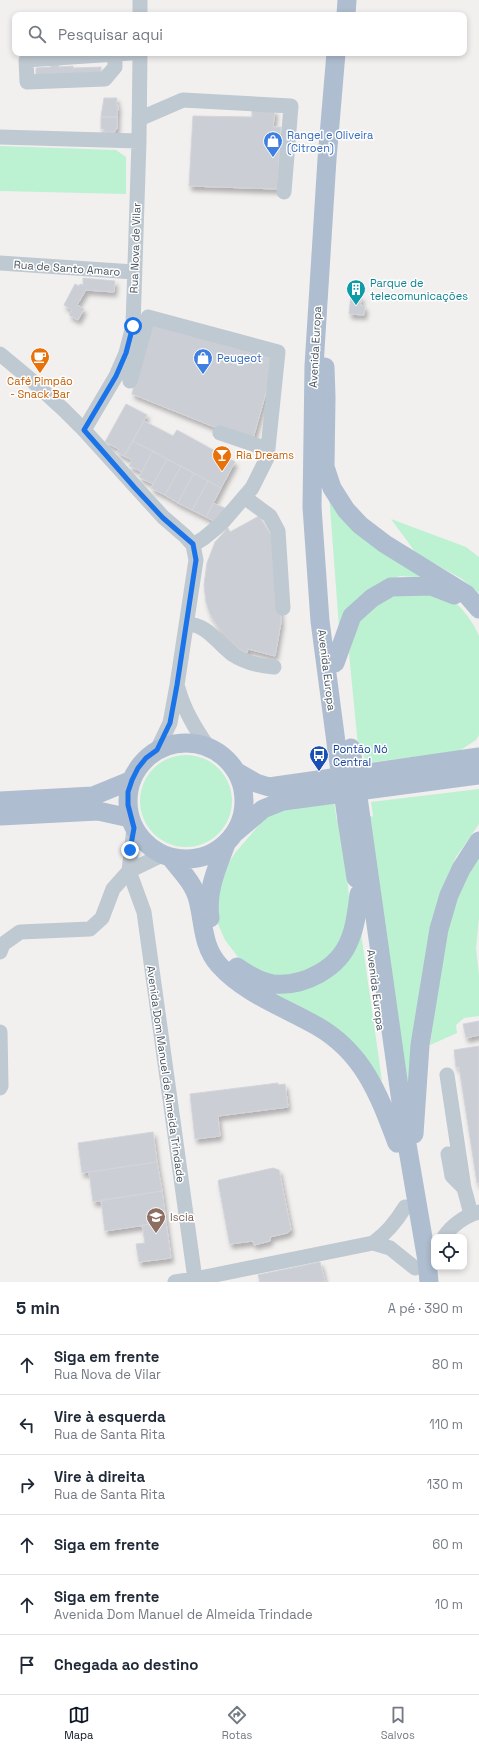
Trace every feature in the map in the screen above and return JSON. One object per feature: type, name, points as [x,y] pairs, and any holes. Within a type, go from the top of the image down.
[{"type":"main road","points":[[339,12],[340,0]]},
{"type":"main road","points":[[346,12],[347,0]]},
{"type":"main road","name":"Avenida Europa","points":[[336,56],[326,167],[314,366],[312,507],[320,622],[344,749]]},
{"type":"main road","name":"Avenida Europa","points":[[343,56],[321,400],[321,506],[329,619],[344,749],[354,819],[412,1167],[423,1266]]},
{"type":"main road","points":[[324,356],[326,398],[325,467],[332,488],[346,510],[360,525],[385,544],[466,594],[479,609]]},
{"type":"main road","points":[[335,663],[352,616],[372,598],[391,587],[431,586],[459,597],[476,615],[479,621]]},
{"type":"main road","points":[[359,894],[356,921],[350,941],[342,954],[330,968],[309,979],[290,984],[271,984],[252,977],[235,966],[221,949],[213,931],[208,901],[210,887],[244,810],[242,784],[237,772],[229,761],[219,753],[208,747],[195,743],[169,745],[157,750],[146,758],[138,768],[128,792],[128,805],[132,823],[142,839],[166,856],[192,885],[198,899],[202,930],[208,947],[218,964],[233,980],[276,1005],[317,1026],[351,1052],[363,1067],[381,1099],[397,1143]]},
{"type":"main road","points":[[237,772],[256,783],[269,787],[472,758],[479,745]]},
{"type":"main road","points":[[166,856],[190,859],[203,857],[215,852],[263,810],[283,801],[479,775]]},
{"type":"main road","points":[[0,801],[94,796],[132,780]]},
{"type":"main road","points":[[0,816],[98,811],[132,823]]},
{"type":"main road","name":"Avenida Europa","points":[[354,819],[359,894],[368,924],[374,984],[405,1207],[429,1282]]},
{"type":"main road","points":[[412,1167],[420,1045],[440,929],[449,895],[458,876],[479,842]]},
{"type":"street","points":[[140,0],[140,12]]},
{"type":"street","points":[[85,56],[26,60],[27,82],[104,79],[115,67],[115,56]]},
{"type":"street","name":"Rua Nova de Vilar","points":[[84,430],[116,376],[126,353],[133,326],[139,141],[140,56]]},
{"type":"street","points":[[139,119],[182,100],[291,106],[284,192]]},
{"type":"street","points":[[0,137],[139,141]]},
{"type":"street","name":"Rua de Santo Amaro","points":[[0,263],[134,272]]},
{"type":"street","points":[[130,381],[148,317],[278,352],[267,454],[252,488],[221,524],[204,538],[193,544]]},
{"type":"street","points":[[0,354],[29,378],[84,430],[163,518],[193,544],[196,560],[177,685],[170,723],[157,750]]},
{"type":"street","points":[[220,433],[267,454]]},
{"type":"street","points":[[244,497],[270,516],[278,531],[284,608]]},
{"type":"street","points":[[187,624],[196,624],[211,633],[238,657],[266,667],[274,667]]},
{"type":"street","points":[[177,685],[182,704],[192,723],[208,747]]},
{"type":"street","name":"Avenida Dom Manuel de Almeida Trindade","points":[[132,823],[129,871],[144,912],[195,1279]]},
{"type":"street","points":[[0,952],[3,944],[20,932],[90,929],[102,918],[113,889],[129,871],[166,856]]},
{"type":"street","points":[[0,1032],[0,1088]]},
{"type":"street","points":[[446,1234],[475,1213],[464,1188],[447,1075]]},
{"type":"street","points":[[448,1154],[452,1176],[464,1188]]},
{"type":"street","points":[[175,1282],[373,1243],[386,1234],[396,1222],[405,1207]]},
{"type":"street","points":[[373,1243],[390,1248],[423,1266]]},
{"type":"green space","points":[[0,146],[116,150],[126,157],[126,194],[0,191]]},
{"type":"green space","points":[[329,494],[437,580],[400,576],[386,581],[339,627]]},
{"type":"green space","points":[[391,519],[466,547],[479,557],[479,593],[462,579],[416,553]]},
{"type":"green space","points":[[409,593],[440,595],[449,598],[460,607],[477,631],[479,636],[479,735],[476,740],[459,751],[365,763],[362,746],[358,746],[349,653],[358,623],[375,606],[390,597]]},
{"type":"green space","points":[[186,755],[204,759],[218,769],[228,783],[232,801],[228,819],[218,833],[204,843],[186,847],[168,843],[154,833],[144,819],[140,801],[144,783],[154,769],[168,759]]},
{"type":"green space","points":[[479,789],[479,824],[456,857],[441,890],[409,1100],[378,891],[370,817],[373,816],[371,802]]},
{"type":"green space","points":[[334,801],[337,822],[340,822],[346,863],[350,910],[342,941],[323,962],[300,977],[279,978],[260,973],[241,961],[225,940],[218,924],[216,900],[223,872],[235,853],[265,818],[282,810]]},
{"type":"green space","points":[[479,850],[479,918],[476,948],[479,976],[479,1016],[464,1018],[456,1025],[457,1033],[430,1045],[442,958],[452,906]]},
{"type":"green space","points":[[361,933],[382,1081],[356,1049],[252,982],[284,989]]},
{"type":"building","points":[[51,64],[59,64],[59,67],[73,66],[73,68],[101,67],[101,75],[36,79],[36,68],[51,67]]},
{"type":"building","points":[[104,98],[117,98],[117,117],[101,117]]},
{"type":"building","points":[[252,110],[275,110],[273,127],[281,127],[277,189],[189,186],[193,116],[252,117]]},
{"type":"building","points":[[101,117],[117,117],[117,129],[115,129],[115,132],[104,132],[104,129],[101,129]]},
{"type":"building","points":[[83,278],[115,281],[114,292],[86,290],[77,305],[84,309],[78,320],[69,315],[72,310],[64,305],[75,284],[79,286],[80,284],[83,285]]},
{"type":"building","name":"Parque de telecomunicações","points":[[351,295],[362,297],[360,305],[365,306],[364,315],[349,314]]},
{"type":"building","name":"Peugeot","points":[[149,319],[276,357],[252,442],[132,394]]},
{"type":"building","points":[[126,404],[147,415],[124,456],[117,452],[119,449],[105,442]]},
{"type":"building","points":[[144,421],[173,436],[177,430],[235,462],[221,488],[133,441]]},
{"type":"building","points":[[133,441],[153,451],[142,472],[129,466],[132,460],[124,456]]},
{"type":"building","points":[[153,451],[167,459],[153,484],[139,477]]},
{"type":"building","points":[[167,459],[181,466],[165,495],[151,488]]},
{"type":"building","points":[[181,466],[194,473],[178,503],[165,495]]},
{"type":"building","points":[[194,473],[208,481],[192,510],[178,503]]},
{"type":"building","points":[[208,481],[221,488],[206,517],[192,510]]},
{"type":"building","points":[[213,503],[227,509],[215,522],[206,517]]},
{"type":"building","points":[[259,516],[275,541],[281,622],[275,656],[248,649],[247,653],[239,649],[219,629],[210,614],[206,602],[204,585],[207,563],[215,542],[228,528],[230,532]]},
{"type":"building","points":[[479,1021],[479,1035],[466,1038],[463,1024]]},
{"type":"building","points":[[479,1046],[479,1183],[477,1183],[459,1067],[456,1067],[454,1050]]},
{"type":"building","points":[[278,1083],[278,1085],[285,1084],[288,1107],[218,1116],[220,1136],[195,1139],[190,1094]]},
{"type":"building","points":[[153,1132],[157,1162],[82,1173],[78,1143]]},
{"type":"building","points":[[157,1162],[162,1191],[93,1202],[89,1172]]},
{"type":"building","points":[[273,1168],[279,1170],[291,1230],[287,1233],[270,1237],[270,1241],[254,1245],[253,1241],[230,1244],[218,1181]]},
{"type":"building","points":[[162,1191],[166,1222],[105,1231],[101,1200]]},
{"type":"building","name":"Iscia","points":[[166,1222],[171,1258],[139,1262],[136,1244],[145,1243],[142,1225]]},
{"type":"building","points":[[320,1262],[325,1282],[260,1282],[258,1275]]},
{"type":"place","name":"Rangel e Oliveira (Citroen)","points":[[273,158]]},
{"type":"place","name":"Parque de telecomunicações","points":[[356,306]]},
{"type":"place","name":"Café Pimpão - Snack Bar","points":[[40,374]]},
{"type":"place","name":"Peugeot","points":[[203,375]]},
{"type":"place","name":"Ria Dreams","points":[[222,472]]},
{"type":"place","name":"Pontão Nó Central","points":[[319,772]]},
{"type":"place","name":"Iscia","points":[[156,1234]]},
{"type":"route","points":[[130,850],[134,828],[130,818],[128,792],[138,768],[146,758],[157,750],[170,723],[196,560],[193,544],[163,518],[84,430],[116,376],[126,353],[133,326]]}]
